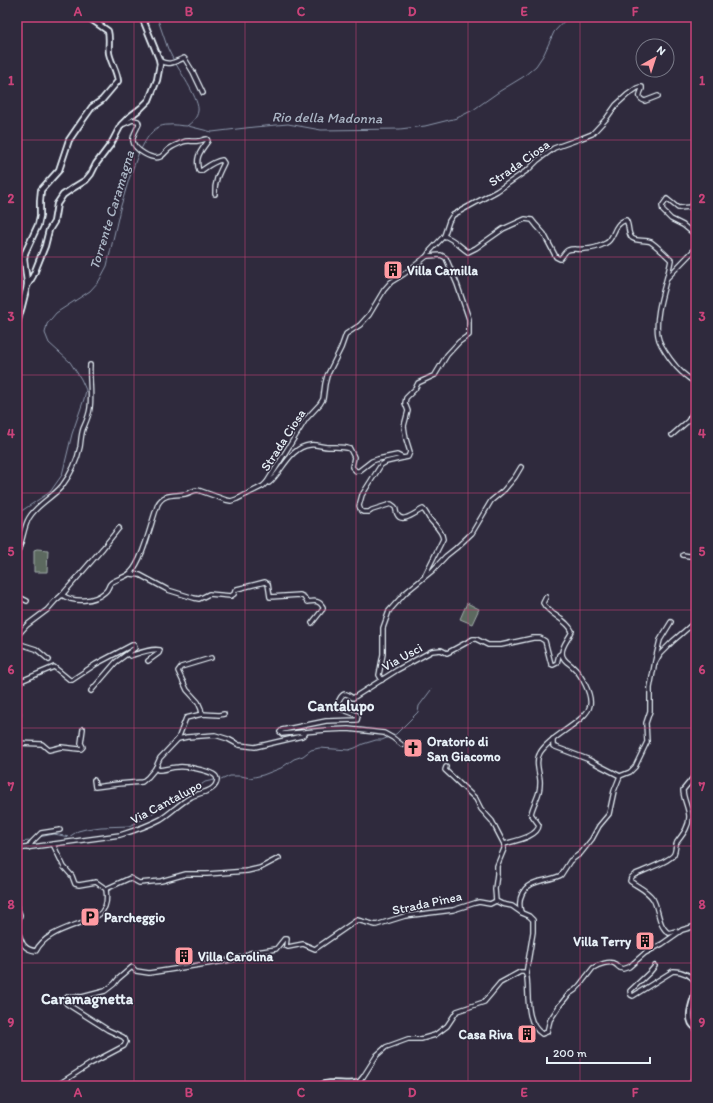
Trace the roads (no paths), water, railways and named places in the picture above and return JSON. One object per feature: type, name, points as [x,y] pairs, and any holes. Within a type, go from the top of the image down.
[{"type":"street","points":[[17,323],[27,286],[24,259],[25,253],[38,224],[40,216],[41,190],[59,170],[69,140],[82,121],[92,107],[102,100],[118,81],[117,73],[108,47],[108,31],[88,17]]},
{"type":"street","points":[[27,286],[32,280],[45,246],[49,230],[54,222],[57,204],[63,196],[86,180],[111,144],[121,125],[149,100],[157,80],[160,61],[142,17]]},
{"type":"street","points":[[160,61],[170,64],[184,58],[193,72],[203,94]]},
{"type":"street","name":"Strada Ciosa","points":[[130,574],[139,561],[158,504],[163,498],[169,495],[187,493],[196,490],[233,501],[263,486],[267,482],[306,419],[323,399],[327,376],[341,348],[346,334],[360,325],[391,282],[427,256],[444,236],[449,221],[453,215],[497,191],[554,148],[592,134],[616,105],[627,95],[640,87],[642,87],[639,96],[641,100],[645,101],[654,96],[658,96]]},
{"type":"street","points":[[121,125],[130,120],[138,121],[139,124],[133,139],[134,146],[145,155],[159,158],[168,150],[184,142],[197,142],[207,138],[208,141],[198,157],[199,171],[219,160],[222,160],[224,163],[217,177],[215,194]]},
{"type":"street","points":[[696,191],[691,208],[678,208],[667,199],[662,206],[664,211],[671,219],[683,225],[694,234],[696,238]]},
{"type":"street","points":[[444,236],[450,237],[468,252],[503,229],[524,219],[532,220],[544,234],[556,258],[560,259],[567,250],[597,247],[608,242],[616,226],[626,220],[629,232],[633,238],[651,242],[671,260],[659,308],[658,337],[666,353],[674,363],[684,375],[696,383]]},
{"type":"street","points":[[666,278],[696,248]]},
{"type":"street","points":[[425,576],[443,536],[423,509],[414,515],[404,518],[397,515],[395,507],[391,504],[366,512],[361,511],[359,506],[362,495],[382,465],[386,462],[408,457],[410,452],[404,426],[408,411],[405,400],[418,383],[435,375],[447,355],[459,342],[469,335],[469,318],[446,258],[441,256],[427,256]]},
{"type":"street","points":[[26,273],[33,272],[35,270]]},
{"type":"street","points":[[17,553],[29,519],[39,506],[56,492],[67,478],[76,462],[90,409],[90,365]]},
{"type":"street","points":[[672,435],[688,421],[696,407]]},
{"type":"street","points":[[267,482],[269,483],[273,480],[286,461],[298,450],[312,444],[350,449],[354,457],[352,467],[356,471],[359,471],[372,461],[378,459],[397,455],[403,458]]},
{"type":"street","points":[[382,680],[380,674],[383,654],[383,628],[386,617],[393,605],[472,533],[487,506],[516,477],[521,467]]},
{"type":"street","points":[[17,636],[27,625],[47,610],[55,600],[62,595],[119,528]]},
{"type":"street","points":[[683,555],[696,556]]},
{"type":"street","points":[[62,595],[77,600],[95,598],[106,592],[111,583],[130,574],[140,575],[168,590],[199,599],[209,594],[231,596],[237,589],[265,582],[268,584],[270,597],[300,595],[304,597],[307,602],[319,602],[323,609],[312,623]]},
{"type":"street","points":[[17,596],[27,601]]},
{"type":"street","points":[[504,844],[531,836],[538,830],[539,825],[530,814],[540,789],[537,759],[540,752],[554,738],[583,716],[588,711],[590,706],[589,695],[583,680],[574,667],[564,659],[562,653],[564,645],[569,639],[572,631],[570,627],[544,606],[543,603],[546,597]]},
{"type":"street","points":[[653,668],[660,654],[696,621]]},
{"type":"street","points":[[521,912],[519,904],[520,896],[529,886],[556,878],[561,875],[570,861],[581,853],[592,839],[599,826],[609,814],[614,791],[620,776],[634,769],[638,762],[647,742],[646,723],[650,711],[650,688],[653,668],[660,640],[671,622]]},
{"type":"street","name":"Via Usci","points":[[304,733],[280,734],[280,732],[282,730],[326,720],[357,720],[359,718],[357,715],[336,707],[343,695],[347,694],[353,698],[432,652],[441,650],[447,653],[473,639],[488,645],[501,645],[540,638],[545,641],[551,664],[553,665],[556,664],[559,655],[562,653]]},
{"type":"street","points":[[17,643],[36,649],[49,660]]},
{"type":"street","points":[[17,684],[54,667],[72,680],[98,663],[134,645],[135,648],[116,662],[91,692]]},
{"type":"street","points":[[128,654],[130,656],[145,651],[160,650],[159,653],[148,660]]},
{"type":"street","points":[[202,714],[198,702],[187,690],[178,671],[181,667],[211,658]]},
{"type":"street","points":[[94,780],[96,787],[142,782],[154,770],[160,758],[178,739],[185,720],[202,714],[224,714]]},
{"type":"street","points":[[178,739],[216,735],[239,745],[255,747],[302,736],[305,734],[304,733],[341,729],[379,733],[391,737],[402,745]]},
{"type":"street","points":[[17,743],[42,744],[49,750],[61,747],[79,750],[83,747],[81,743],[83,730]]},
{"type":"street","points":[[554,738],[553,746],[587,759],[620,776]]},
{"type":"street","points":[[696,740],[696,745]]},
{"type":"street","name":"Via Cantalupo","points":[[17,850],[132,832],[161,819],[191,796],[216,786],[217,782],[214,774],[182,766],[158,770],[156,767]]},
{"type":"street","points":[[446,767],[446,770],[476,799],[481,809],[492,821],[504,844],[504,849],[497,866],[495,889],[496,901],[512,906],[532,918],[534,926],[526,974],[528,981],[531,1020],[538,1031],[544,1034],[547,1032],[550,1020],[560,1004],[568,994],[579,986],[595,966],[612,963],[620,968],[626,968],[632,965],[645,953],[662,944],[682,930]]},
{"type":"street","points":[[696,774],[683,790],[688,813],[688,822],[684,834],[676,843],[675,853],[672,857],[663,862],[634,875],[630,881],[648,892],[657,907],[661,921],[667,933],[696,926]]},
{"type":"street","points":[[28,848],[41,833],[60,830]]},
{"type":"street","points":[[53,844],[64,867],[72,876],[75,884],[79,885],[96,882],[106,889]]},
{"type":"street","points":[[106,889],[130,878],[139,883],[160,881],[186,874],[248,871],[260,868],[279,858]]},
{"type":"street","points":[[17,929],[24,945],[29,950],[36,952],[41,944],[53,934],[86,921],[101,913],[105,906],[106,889]]},
{"type":"street","name":"Strada Pinea","points":[[56,1086],[90,1064],[124,1046],[126,1042],[123,1037],[108,1030],[67,1004],[65,1001],[66,998],[69,996],[82,997],[105,991],[132,967],[136,971],[149,973],[225,961],[244,957],[250,953],[276,949],[284,939],[287,939],[286,946],[288,947],[303,944],[315,948],[357,920],[376,925],[405,916],[453,910],[479,902],[490,904],[496,901]]},
{"type":"street","points":[[17,907],[20,915],[17,925]]},
{"type":"street","points":[[655,966],[630,991],[631,995],[633,996],[673,971],[682,972],[690,976],[696,982]]},
{"type":"street","points":[[319,1086],[330,1083],[358,1083],[363,1078],[377,1055],[386,1048],[408,1040],[420,1039],[435,1035],[447,1026],[457,1011],[484,1002],[500,983],[520,972],[524,972],[526,974]]},
{"type":"street","points":[[696,991],[690,1017],[691,1023],[696,1028]]},
{"type":"street","points":[[691,1086],[696,1075]]},
{"type":"waterway","points":[[157,17],[168,49],[174,61]]},
{"type":"waterway","name":"Rio della Madonna","points":[[188,126],[212,132],[288,124],[321,130],[400,129],[425,126],[457,118],[473,110],[523,77],[536,66],[544,54],[554,32],[568,17]]},
{"type":"waterway","name":"Torrente Caramagna","points":[[141,149],[151,133],[158,127],[170,125],[187,126],[197,116],[198,106],[196,101],[190,87],[176,64]]},
{"type":"waterway","name":"Torrente Caramagna","points":[[17,514],[50,492],[62,475],[72,434],[86,390],[70,362],[49,343],[45,333],[47,324],[56,313],[90,291],[99,281],[107,266],[120,209],[139,152]]},
{"type":"waterway","points":[[392,736],[396,734],[418,712],[419,706],[431,690]]},
{"type":"waterway","points":[[221,780],[230,776],[250,778],[263,775],[281,768],[311,750],[319,748],[349,750],[363,744],[389,737]]},
{"type":"waterway","points":[[39,837],[54,834],[69,837],[78,831],[86,829],[129,826],[152,814],[157,807],[173,802],[181,795],[191,792],[205,782],[214,780]]},
{"type":"waterway","points":[[17,841],[30,841]]},
{"type":"place","name":"Villa Camilla","points":[[393,270]]},
{"type":"place","name":"Oratorio di San Giacomo","points":[[413,748]]},
{"type":"place","name":"Parcheggio","points":[[90,917]]},
{"type":"place","name":"Villa Terry","points":[[645,941]]},
{"type":"place","name":"Villa Carolina","points":[[184,956]]},
{"type":"place","name":"Casa Riva","points":[[527,1034]]},
{"type":"district","name":"Cantalupo","points":[[341,706]]},
{"type":"district","name":"Caramagnetta","points":[[87,999]]}]
